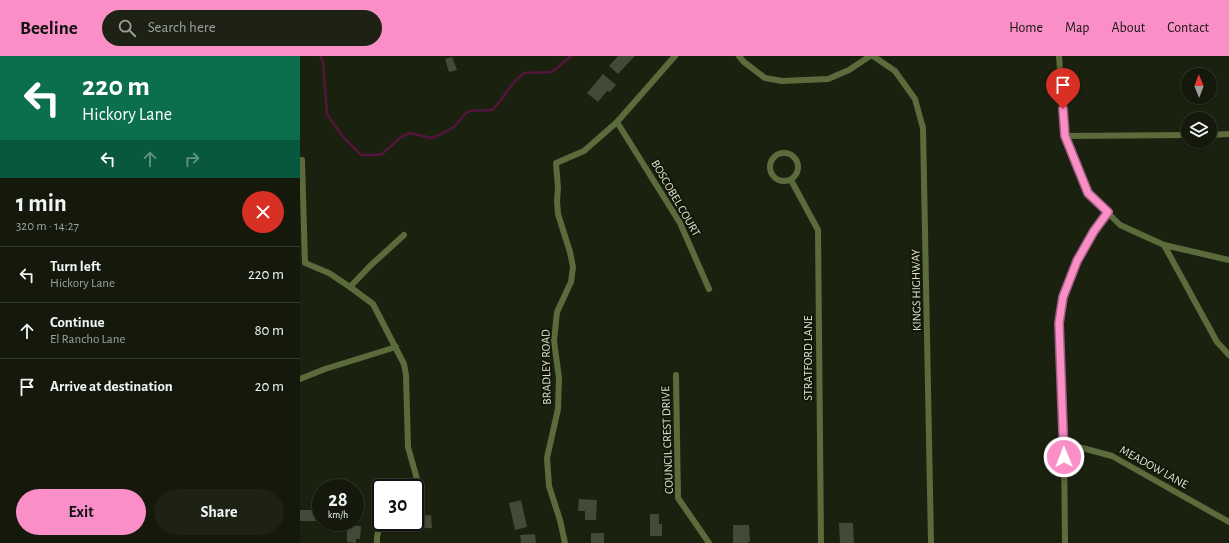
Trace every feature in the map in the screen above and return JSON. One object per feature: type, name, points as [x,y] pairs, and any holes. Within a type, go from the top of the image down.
[{"type":"street","name":"BRADLEY ROAD","points":[[565,543],[560,520],[548,486],[547,458],[558,408],[559,378],[554,341],[557,312],[571,282],[573,267],[558,214],[556,163],[584,151],[617,122],[675,56]]},
{"type":"street","points":[[739,56],[744,62],[765,78],[782,81],[828,79],[849,70],[870,56]]},
{"type":"street","name":"KINGS HIGHWAY","points":[[873,56],[895,71],[915,99],[924,128],[931,543]]},
{"type":"street","points":[[1059,56],[1065,136],[1088,193],[1120,225],[1164,245],[1229,260]]},
{"type":"street","name":"BOSCOBEL COURT","points":[[617,122],[680,223],[710,289]]},
{"type":"street","points":[[1217,135],[1229,134]]},
{"type":"street","points":[[1065,136],[1181,135]]},
{"type":"street","points":[[785,152],[790,153],[797,159],[799,168],[791,180],[786,181],[777,179],[771,172],[770,162],[776,155],[785,152]]},
{"type":"street","points":[[301,160],[306,263],[329,274],[373,304],[396,347],[404,364],[406,375],[408,447],[417,479]]},
{"type":"street","name":"STRATFORD LANE","points":[[791,180],[818,230],[821,543]]},
{"type":"street","points":[[1065,543],[1064,443],[1059,323],[1063,297],[1077,261],[1094,231],[1108,212]]},
{"type":"street","points":[[350,287],[370,266],[404,235]]},
{"type":"street","points":[[1164,245],[1217,342],[1229,355]]},
{"type":"street","points":[[300,379],[325,369],[396,347]]},
{"type":"street","name":"COUNCIL CREST DRIVE","points":[[676,375],[678,498],[709,543]]},
{"type":"street","name":"MEADOW LANE","points":[[1064,443],[1112,456],[1229,522]]},
{"type":"street","points":[[377,543],[378,531]]},
{"type":"building","points":[[618,56],[635,56],[618,74],[609,66]]},
{"type":"building","points":[[452,57],[457,70],[449,72],[445,59]]},
{"type":"building","points":[[603,74],[616,85],[610,92],[607,91],[598,102],[587,93]]},
{"type":"building","points":[[579,499],[597,500],[596,520],[585,520],[585,511],[578,511]]},
{"type":"building","points":[[521,500],[527,527],[515,530],[509,503]]},
{"type":"building","points":[[300,510],[312,510],[312,521],[300,521]]},
{"type":"building","points":[[650,514],[659,514],[659,524],[662,524],[662,536],[650,536]]},
{"type":"building","points":[[424,515],[431,515],[432,528],[424,528]]},
{"type":"building","points":[[839,523],[853,523],[854,543],[840,543]]},
{"type":"building","points":[[733,525],[749,525],[750,542],[733,543]]},
{"type":"building","points":[[347,531],[361,531],[360,539],[356,539],[356,543],[347,542]]},
{"type":"building","points":[[591,533],[604,533],[604,543],[591,543]]},
{"type":"building","points":[[535,534],[536,543],[521,543],[520,535]]},
{"type":"waterway","points":[[320,56],[323,62],[327,114],[343,137],[361,155],[382,154],[401,137],[410,133],[432,138],[446,132],[457,124],[468,112],[492,110],[514,82],[524,73],[552,72],[571,56]]},
{"type":"route","points":[[1063,109],[1065,136],[1088,193],[1108,212],[1094,231],[1077,261],[1063,297],[1059,323],[1064,457]]}]
